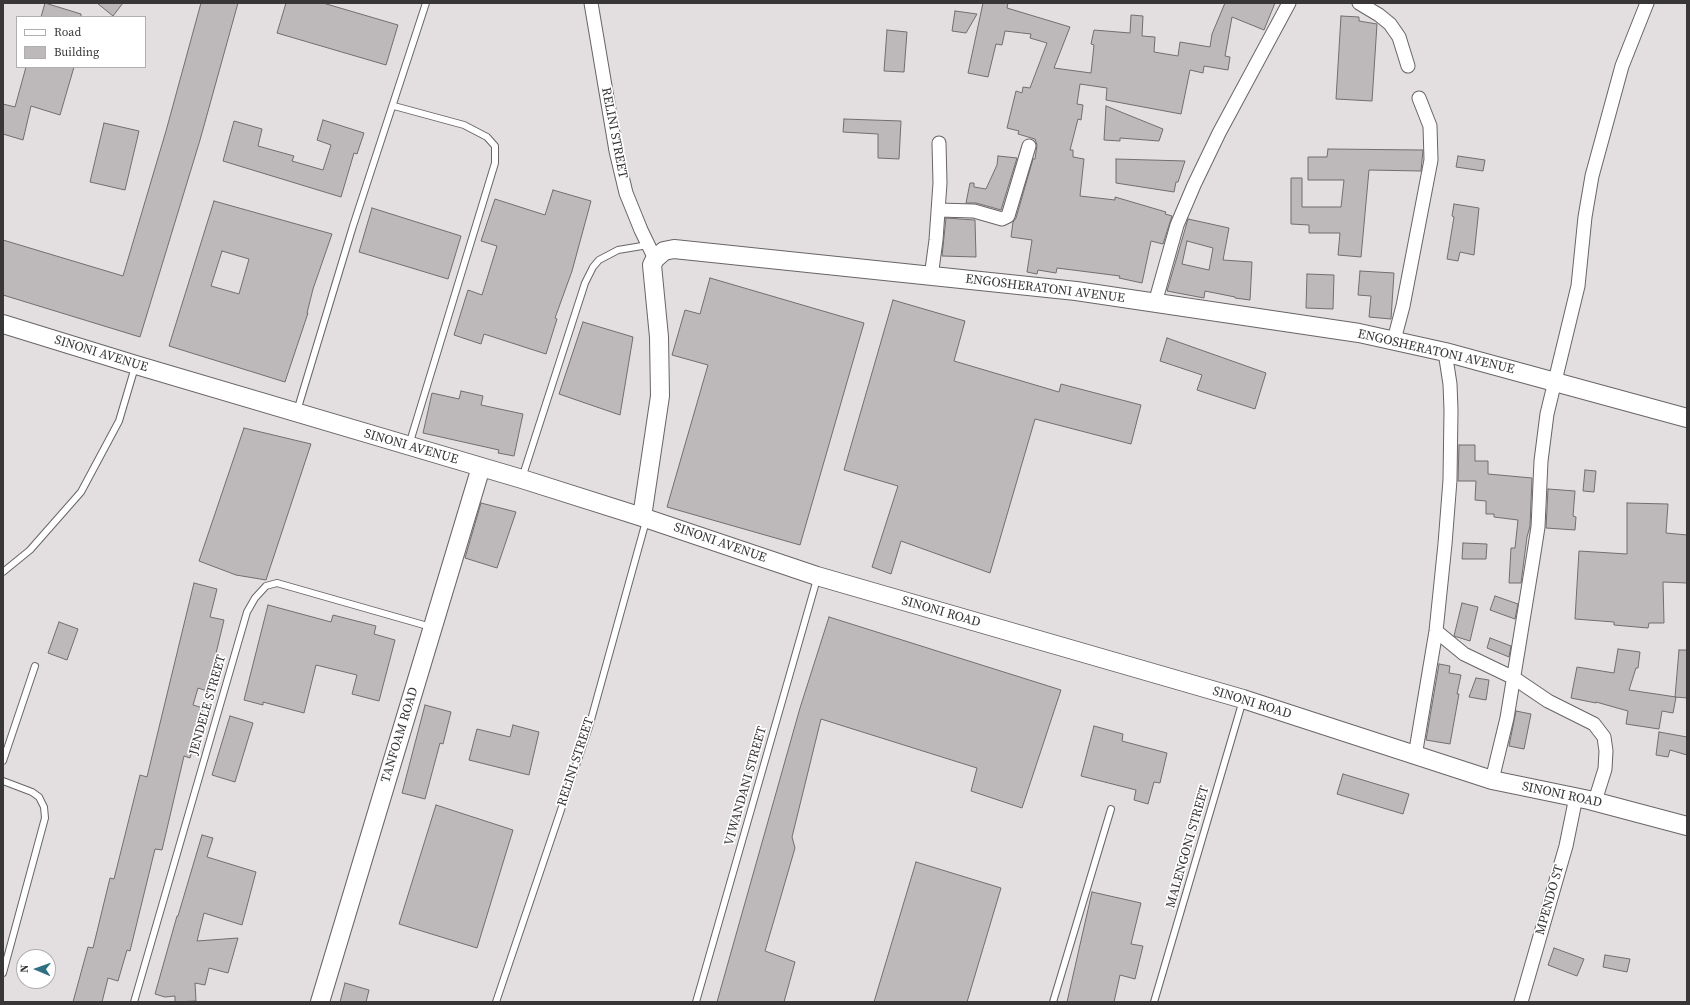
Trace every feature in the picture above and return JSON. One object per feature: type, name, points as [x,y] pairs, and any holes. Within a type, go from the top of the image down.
[{"type":"street","name":"RELINI STREET","points":[[591,3],[616,151],[626,193],[652,252]]},
{"type":"street","points":[[1155,303],[1175,232],[1194,185],[1219,133],[1289,3]]},
{"type":"street","points":[[1358,3],[1379,14],[1390,24],[1399,37],[1408,66]]},
{"type":"street","points":[[1492,780],[1507,718],[1538,527],[1543,437],[1553,381],[1566,341],[1578,286],[1585,217],[1592,176],[1622,66],[1647,3]]},
{"type":"street","points":[[1394,340],[1403,306],[1431,160],[1430,126],[1419,98]]},
{"type":"street","points":[[931,277],[938,210],[940,167],[939,143]]},
{"type":"street","points":[[938,210],[974,211],[1002,219],[1008,216],[1029,146]]},
{"type":"street","name":"ENGOSHERATONI AVENUE","points":[[652,252],[664,252],[674,249],[931,277],[1015,284],[1155,303],[1394,340],[1445,352],[1687,418]]},
{"type":"street","points":[[645,518],[660,396],[659,337],[652,252]]},
{"type":"street","name":"SINONI AVENUE","points":[[3,324],[136,365],[522,479],[645,518],[817,576]]},
{"type":"street","points":[[1415,756],[1436,631],[1445,544],[1450,464],[1450,384],[1445,352]]},
{"type":"street","name":"TANFOAM ROAD","points":[[320,1002],[481,467]]},
{"type":"street","name":"SINONI ROAD","points":[[817,576],[1243,699],[1492,780],[1595,801],[1687,826]]},
{"type":"street","points":[[1436,631],[1464,654],[1514,678],[1548,700],[1578,714],[1594,724],[1604,736],[1606,751],[1605,769],[1595,801]]},
{"type":"street","name":"MPENDO ST","points":[[1521,1002],[1566,846],[1576,797]]},
{"type":"lane","points":[[297,413],[353,226],[394,106],[426,3]]},
{"type":"lane","points":[[394,106],[464,125],[487,136],[495,146],[495,163],[409,446]]},
{"type":"lane","points":[[522,479],[583,289],[593,267],[599,260],[618,250],[652,252]]},
{"type":"lane","points":[[3,572],[30,550],[81,492],[119,421],[136,365]]},
{"type":"lane","name":"RELINI STREET","points":[[496,1002],[589,727],[645,518]]},
{"type":"lane","name":"VIWANDANI STREET","points":[[696,1002],[817,576]]},
{"type":"lane","name":"JENDELE STREET","points":[[134,1002],[247,612],[255,598],[266,586],[277,583],[432,628]]},
{"type":"lane","points":[[3,761],[34,666]]},
{"type":"lane","name":"MALENGONI STREET","points":[[1154,1002],[1243,699]]},
{"type":"lane","points":[[3,781],[32,792],[39,797],[44,807],[45,818],[3,973]]},
{"type":"lane","points":[[1053,1002],[1111,809]]},
{"type":"building","points":[[45,3],[81,14],[81,16],[41,16]]},
{"type":"building","points":[[97,3],[123,3],[113,16]]},
{"type":"building","points":[[201,3],[238,3],[200,140],[140,337],[3,295],[3,240],[123,276],[166,131]]},
{"type":"building","points":[[286,3],[323,3],[398,25],[386,65],[277,33]]},
{"type":"building","points":[[983,3],[1008,3],[1007,8],[1070,27],[1054,68],[1091,73],[1094,45],[1091,44],[1094,30],[1130,33],[1131,15],[1143,16],[1142,36],[1155,37],[1154,52],[1178,56],[1180,42],[1210,47],[1212,34],[1225,3],[1275,3],[1264,30],[1232,17],[1225,56],[1230,57],[1228,70],[1204,66],[1203,73],[1190,70],[1181,114],[1106,100],[1107,88],[1080,84],[1077,104],[1083,105],[1081,120],[1078,119],[1070,150],[1073,150],[1073,157],[1084,159],[1080,196],[1115,200],[1115,197],[1166,212],[1165,214],[1172,216],[1163,244],[1151,241],[1142,283],[1119,278],[1120,276],[1057,268],[1056,273],[1038,270],[1037,274],[1027,272],[1032,240],[1011,237],[1013,222],[1016,218],[1033,159],[1035,159],[1037,145],[1035,139],[1018,134],[1019,131],[1007,128],[1016,91],[1022,93],[1023,87],[1030,88],[1047,43],[1030,38],[1031,34],[1005,31],[1002,45],[996,44],[988,77],[968,73]]},
{"type":"building","points":[[955,11],[977,14],[966,33],[952,31]]},
{"type":"building","points":[[1341,16],[1359,17],[1359,21],[1377,24],[1372,101],[1336,99]]},
{"type":"building","points":[[887,30],[907,32],[904,72],[884,71]]},
{"type":"building","points":[[26,68],[74,68],[60,115],[31,106],[23,140],[3,134],[3,104],[15,107]]},
{"type":"building","points":[[1106,106],[1163,129],[1159,141],[1120,138],[1120,141],[1104,140]]},
{"type":"building","points":[[844,119],[901,121],[899,159],[878,158],[878,134],[843,132]]},
{"type":"building","points":[[323,120],[364,133],[357,154],[354,153],[341,197],[223,161],[234,121],[262,129],[258,146],[294,156],[292,161],[323,170],[331,145],[317,140]]},
{"type":"building","points":[[104,123],[139,131],[125,190],[90,182]]},
{"type":"building","points":[[1328,149],[1423,150],[1421,171],[1369,170],[1361,257],[1338,255],[1340,233],[1309,233],[1309,225],[1291,224],[1291,178],[1302,178],[1302,207],[1341,207],[1344,180],[1308,180],[1308,157],[1327,157]]},
{"type":"building","points":[[998,156],[1017,158],[1001,210],[976,203],[966,203],[970,183],[974,183],[974,187],[986,189],[997,165]]},
{"type":"building","points":[[1458,156],[1485,160],[1483,171],[1456,167]]},
{"type":"building","points":[[1116,159],[1185,161],[1178,182],[1176,182],[1174,192],[1116,183]]},
{"type":"building","points":[[553,190],[591,201],[572,271],[555,318],[557,319],[546,354],[484,334],[481,344],[454,335],[468,290],[482,295],[497,246],[481,241],[495,199],[545,215]]},
{"type":"building","points":[[214,201],[332,234],[313,289],[308,313],[285,382],[169,346]],"holes":[[[222,251],[249,259],[239,294],[211,286]]]},
{"type":"building","points":[[1454,204],[1479,208],[1474,255],[1460,252],[1458,261],[1447,259],[1454,217],[1452,216]]},
{"type":"building","points":[[372,208],[461,236],[448,279],[359,252]]},
{"type":"building","points":[[946,218],[975,220],[976,257],[942,256]]},
{"type":"building","points":[[1188,219],[1229,228],[1223,260],[1252,262],[1250,300],[1205,291],[1204,298],[1167,291]],"holes":[[[1187,241],[1213,248],[1209,270],[1182,264]]]},
{"type":"building","points":[[1360,271],[1394,273],[1391,319],[1369,317],[1371,296],[1358,295]]},
{"type":"building","points":[[1307,274],[1334,275],[1333,309],[1306,308]]},
{"type":"building","points":[[710,278],[864,323],[800,545],[667,507],[708,365],[672,355],[685,310],[700,314]]},
{"type":"building","points":[[893,300],[965,321],[954,361],[1059,392],[1061,384],[1141,405],[1131,444],[1035,419],[990,573],[901,541],[891,574],[872,567],[898,486],[844,470]]},
{"type":"building","points":[[583,322],[633,337],[620,415],[559,394]]},
{"type":"building","points":[[1167,338],[1266,373],[1255,409],[1197,390],[1202,375],[1160,361]]},
{"type":"building","points":[[461,391],[483,396],[481,405],[523,414],[514,456],[498,453],[499,450],[423,433],[432,393],[459,399]]},
{"type":"building","points":[[244,428],[311,444],[266,580],[236,575],[199,561]]},
{"type":"building","points":[[1459,445],[1475,445],[1475,461],[1488,461],[1488,474],[1532,478],[1530,526],[1527,537],[1521,583],[1509,583],[1511,548],[1515,548],[1518,520],[1494,517],[1494,514],[1486,514],[1486,501],[1475,500],[1476,481],[1458,481]]},
{"type":"building","points":[[1585,470],[1596,471],[1594,492],[1583,491]]},
{"type":"building","points":[[1548,489],[1575,491],[1573,516],[1576,517],[1575,530],[1546,528]]},
{"type":"building","points":[[481,503],[516,512],[497,568],[465,558]]},
{"type":"building","points":[[1627,503],[1668,504],[1666,533],[1687,535],[1687,583],[1663,582],[1664,623],[1649,623],[1648,628],[1614,625],[1614,622],[1575,619],[1579,551],[1627,554]]},
{"type":"building","points":[[1463,543],[1487,544],[1486,559],[1462,559]]},
{"type":"building","points":[[194,583],[217,589],[210,617],[224,620],[207,691],[198,688],[193,705],[203,708],[190,758],[184,756],[162,850],[155,849],[130,951],[127,950],[118,981],[108,978],[102,1002],[73,1002],[88,947],[93,948],[110,878],[114,879],[140,775],[147,777]]},
{"type":"building","points":[[1495,596],[1518,604],[1515,619],[1490,610]]},
{"type":"building","points":[[1462,603],[1478,607],[1470,641],[1454,636]]},
{"type":"building","points":[[268,605],[331,622],[333,615],[376,626],[374,634],[395,640],[379,701],[352,694],[357,675],[316,665],[304,713],[263,702],[263,705],[244,700]]},
{"type":"building","points":[[829,617],[1061,690],[1022,808],[971,791],[977,768],[821,719],[792,837],[795,848],[765,951],[795,962],[784,1002],[717,1002],[800,708]]},
{"type":"building","points":[[59,622],[78,629],[67,660],[48,653]]},
{"type":"building","points":[[1490,638],[1511,646],[1509,657],[1487,648]]},
{"type":"building","points":[[1618,649],[1640,652],[1638,668],[1636,668],[1629,690],[1676,697],[1673,713],[1662,711],[1659,729],[1626,724],[1628,711],[1596,702],[1571,698],[1577,667],[1614,673]]},
{"type":"building","points":[[1679,650],[1687,650],[1687,698],[1675,697]]},
{"type":"building","points":[[1439,664],[1450,666],[1449,673],[1461,675],[1450,744],[1426,740]]},
{"type":"building","points":[[1476,678],[1489,680],[1486,700],[1469,697]]},
{"type":"building","points":[[425,705],[451,712],[443,744],[440,743],[425,799],[402,793]]},
{"type":"building","points":[[1516,711],[1531,714],[1524,749],[1509,746]]},
{"type":"building","points":[[230,716],[253,723],[235,782],[212,775]]},
{"type":"building","points":[[513,725],[539,732],[529,775],[469,760],[477,729],[510,737]]},
{"type":"building","points":[[1094,726],[1123,734],[1122,741],[1167,753],[1160,783],[1154,782],[1148,804],[1134,800],[1136,790],[1081,776]]},
{"type":"building","points":[[1659,732],[1687,737],[1687,755],[1670,750],[1668,757],[1656,755]]},
{"type":"building","points":[[1343,774],[1409,794],[1403,814],[1337,794]]},
{"type":"building","points":[[436,805],[513,830],[477,948],[399,924]]},
{"type":"building","points":[[202,835],[213,838],[207,857],[256,872],[242,925],[204,913],[197,941],[238,938],[228,973],[209,968],[205,985],[195,983],[196,1001],[175,1002],[175,996],[165,997],[155,994]]},
{"type":"building","points":[[916,862],[1001,888],[967,1002],[874,1002]]},
{"type":"building","points":[[1092,892],[1141,903],[1131,944],[1143,946],[1135,979],[1120,975],[1114,1002],[1067,1002]]},
{"type":"building","points":[[1554,948],[1584,959],[1577,976],[1548,965]]},
{"type":"building","points":[[1605,955],[1630,959],[1627,972],[1603,967]]},
{"type":"building","points":[[345,983],[369,990],[366,1002],[340,1002]]}]
